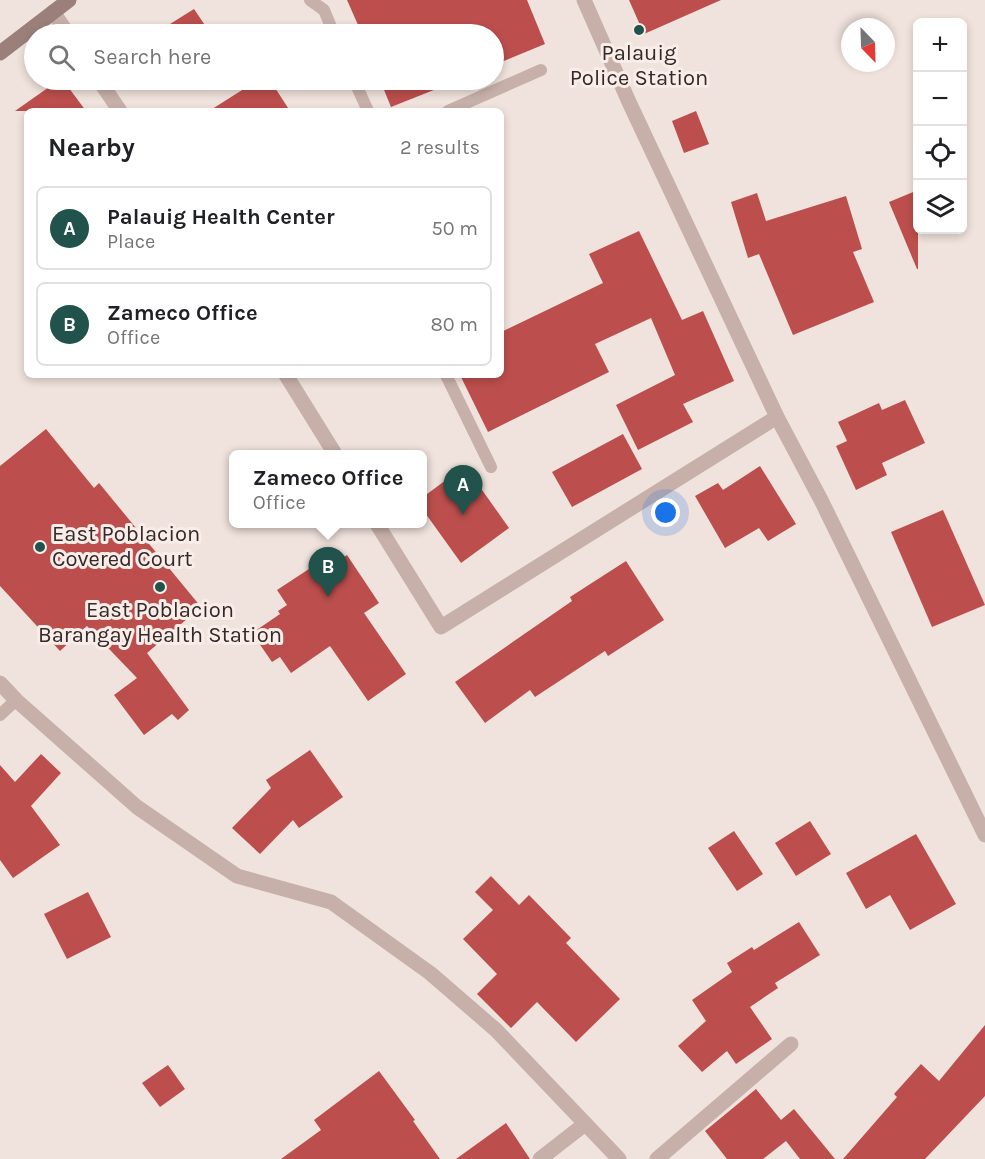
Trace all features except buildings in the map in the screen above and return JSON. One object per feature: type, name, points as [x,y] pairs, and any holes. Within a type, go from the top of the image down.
[{"type":"main road","points":[[38,24],[69,0]]},
{"type":"main road","points":[[0,54],[24,35]]},
{"type":"street","points":[[584,0],[629,102],[777,417],[821,500],[985,835]]},
{"type":"street","points":[[53,12],[61,24]]},
{"type":"street","points":[[106,90],[118,108]]},
{"type":"street","points":[[288,378],[333,450]]},
{"type":"street","points":[[379,528],[441,627],[777,417]]},
{"type":"street","points":[[0,683],[16,700],[137,807],[237,876],[331,902],[430,973],[496,1030],[619,1159]]},
{"type":"street","points":[[657,1159],[791,1044]]},
{"type":"street","points":[[540,1159],[585,1124]]},
{"type":"lane","points":[[310,0],[324,10],[330,24]]},
{"type":"lane","points":[[504,86],[541,70]]},
{"type":"lane","points":[[359,90],[367,108]]},
{"type":"lane","points":[[455,108],[496,90]]},
{"type":"lane","points":[[447,378],[491,467]]},
{"type":"lane","points":[[0,715],[16,700]]},
{"type":"place","name":"Palauig Police Station","points":[[639,30]]},
{"type":"place","name":"Palauig Health Center","points":[[463,515]]},
{"type":"place","name":"East Poblacion Covered Court","points":[[40,547]]},
{"type":"place","name":"East Poblacion Barangay Health Station","points":[[160,587]]},
{"type":"place","name":"Zameco Office","points":[[328,597]]}]
